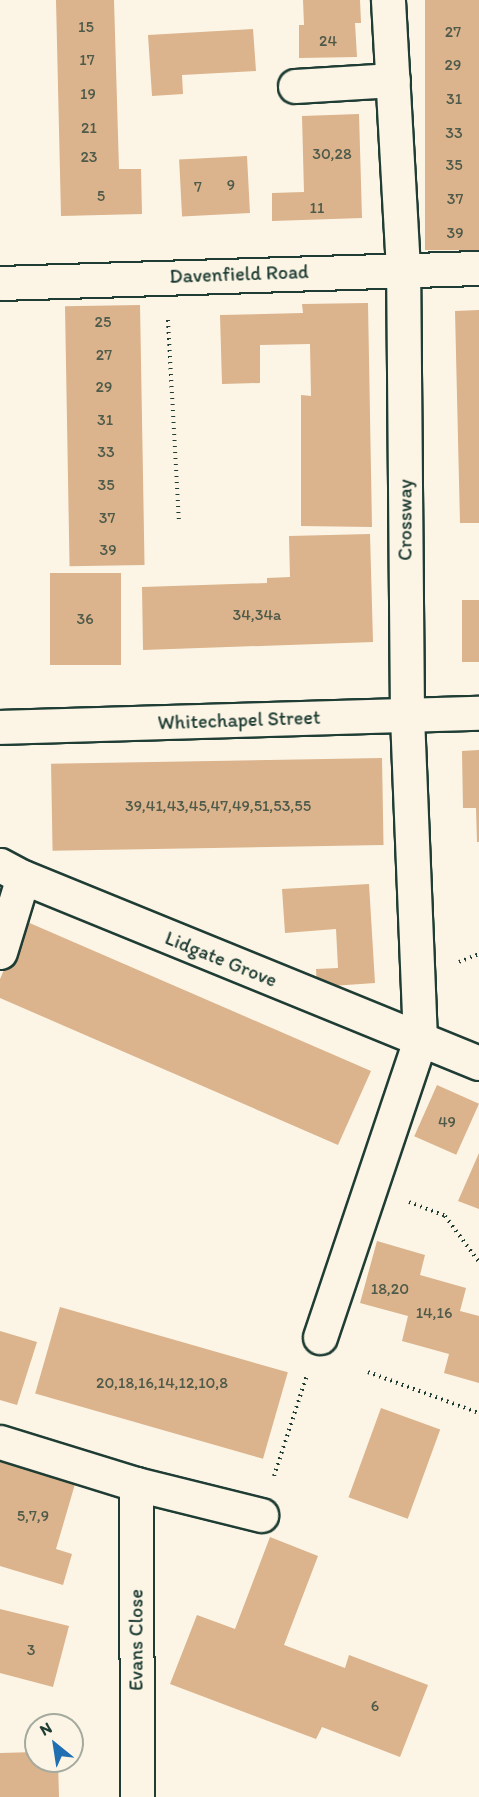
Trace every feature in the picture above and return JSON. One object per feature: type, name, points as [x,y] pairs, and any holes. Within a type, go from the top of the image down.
[{"type":"street","name":"Crossway","points":[[388,0],[403,269],[407,715],[420,1040]]},
{"type":"street","points":[[295,86],[393,80]]},
{"type":"street","name":"Davenfield Road","points":[[0,283],[479,268]]},
{"type":"street","name":"Whitechapel Street","points":[[0,727],[479,713]]},
{"type":"street","points":[[0,845],[8,869],[0,952]]},
{"type":"street","name":"Lidgate Grove","points":[[8,869],[479,1063]]},
{"type":"street","points":[[320,1337],[420,1040]]},
{"type":"street","points":[[0,1442],[136,1484],[261,1515]]},
{"type":"street","name":"Evans Close","points":[[136,1484],[137,1797]]},
{"type":"path","points":[[166,277],[179,522]]},
{"type":"path","points":[[409,1202],[445,1216],[479,1262]]},
{"type":"path","points":[[261,1515],[320,1337]]},
{"type":"path","points":[[368,1372],[479,1413]]},
{"type":"building","points":[[56,0],[114,0],[119,169],[141,169],[142,214],[61,216]]},
{"type":"building","points":[[303,0],[360,0],[361,23],[355,23],[357,57],[299,58],[299,25],[304,25]]},
{"type":"building","points":[[425,0],[479,0],[479,250],[425,250]]},
{"type":"building","points":[[253,29],[256,71],[182,75],[183,94],[152,96],[148,35]]},
{"type":"building","points":[[359,114],[362,218],[272,221],[272,193],[304,192],[302,116]]},
{"type":"building","points":[[247,156],[250,213],[182,216],[179,160]]},
{"type":"building","points":[[368,303],[372,527],[301,526],[301,395],[311,396],[310,344],[260,345],[260,383],[222,384],[220,315],[303,313],[302,304]]},
{"type":"building","points":[[140,305],[145,565],[70,566],[65,306]]},
{"type":"building","points":[[479,310],[479,523],[460,523],[455,311]]},
{"type":"building","points":[[370,534],[373,642],[143,650],[142,587],[267,583],[267,578],[290,577],[289,536]]},
{"type":"building","points":[[50,573],[121,573],[121,665],[50,665]]},
{"type":"building","points":[[462,600],[479,600],[479,662],[462,662]]},
{"type":"building","points":[[479,750],[479,842],[477,842],[476,808],[463,808],[462,751]]},
{"type":"building","points":[[382,758],[384,845],[53,851],[51,764]]},
{"type":"building","points":[[369,884],[375,983],[317,987],[316,969],[338,968],[336,929],[285,933],[282,889]]},
{"type":"building","points":[[25,921],[371,1071],[338,1145],[0,998],[0,979]]},
{"type":"building","points":[[437,1085],[479,1104],[456,1155],[414,1136]]},
{"type":"building","points":[[479,1153],[479,1209],[458,1201]]},
{"type":"building","points":[[377,1241],[425,1255],[420,1275],[466,1288],[460,1311],[479,1316],[479,1383],[444,1373],[449,1354],[402,1341],[408,1316],[360,1303]]},
{"type":"building","points":[[60,1307],[288,1372],[263,1459],[35,1394]]},
{"type":"building","points":[[0,1331],[37,1342],[17,1405],[0,1400]]},
{"type":"building","points":[[381,1408],[440,1430],[408,1519],[349,1497]]},
{"type":"building","points":[[0,1462],[75,1484],[56,1549],[72,1554],[63,1585],[0,1566]]},
{"type":"building","points":[[270,1537],[318,1556],[284,1645],[345,1668],[349,1655],[428,1685],[400,1757],[322,1727],[316,1739],[170,1684],[197,1615],[235,1629]]},
{"type":"building","points":[[0,1609],[69,1626],[53,1687],[0,1673]]},
{"type":"building","points":[[24,1752],[24,1773],[58,1773],[59,1797],[0,1797],[0,1753]]}]
